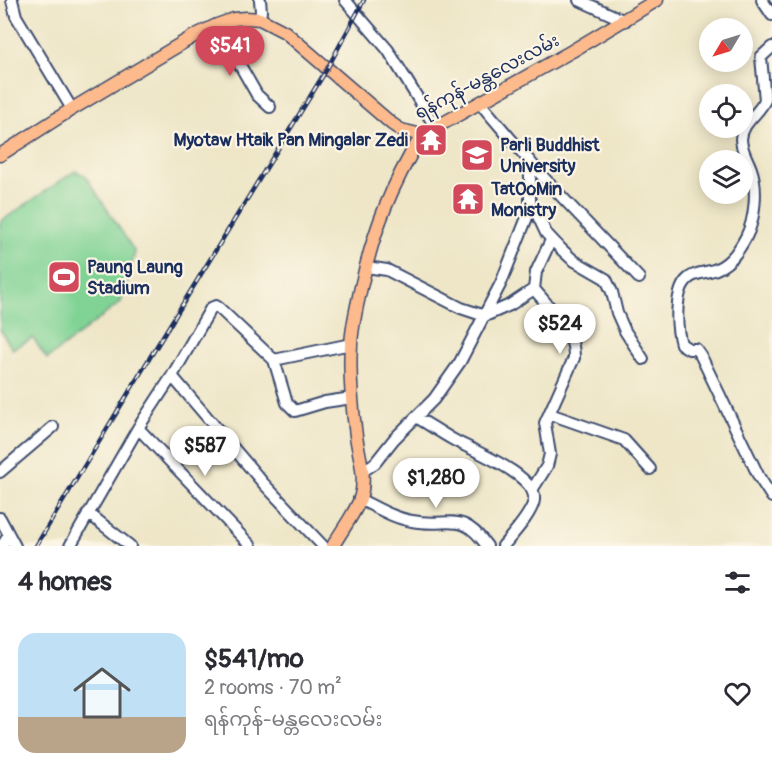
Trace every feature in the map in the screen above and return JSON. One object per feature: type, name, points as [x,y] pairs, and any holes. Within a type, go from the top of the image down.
[{"type":"main road","name":"ရန်ကုန်-မန္တလေးလမ်း","points":[[0,155],[194,36],[234,20],[260,20],[285,32],[392,124],[402,130],[422,135],[625,21],[646,4],[657,0]]},
{"type":"main road","points":[[333,546],[359,499],[363,471],[352,398],[351,344],[354,317],[381,215],[404,166],[422,135]]},
{"type":"street","points":[[12,0],[16,16],[72,109]]},
{"type":"street","points":[[260,0],[260,20]]},
{"type":"street","points":[[345,0],[388,50],[436,128]]},
{"type":"street","points":[[579,0],[625,21]]},
{"type":"street","points":[[762,0],[772,15]]},
{"type":"street","points":[[217,25],[257,95],[270,107]]},
{"type":"street","points":[[772,47],[761,57],[765,100],[744,128],[741,138],[754,178],[751,220],[747,235],[728,263],[715,270],[696,274],[682,284],[678,311],[681,344],[689,350],[696,349],[701,356],[759,477],[772,497]]},
{"type":"street","points":[[480,103],[530,161],[639,278]]},
{"type":"street","points":[[363,471],[375,463],[394,439],[434,399],[460,362],[485,316],[501,283],[530,209],[530,161]]},
{"type":"street","points":[[530,209],[537,214],[551,240],[573,260],[606,279],[625,331],[643,359]]},
{"type":"street","points":[[532,490],[547,465],[550,454],[544,423],[574,358],[575,348],[567,329],[534,289],[536,272],[551,240]]},
{"type":"street","points":[[366,267],[387,270],[461,308],[485,316],[510,305],[534,289]]},
{"type":"street","points":[[70,546],[138,428],[213,306],[219,308],[274,360],[287,403],[295,411],[325,402],[352,398]]},
{"type":"street","points":[[274,360],[351,344]]},
{"type":"street","points":[[172,376],[264,484],[322,546]]},
{"type":"street","points":[[550,414],[624,440],[650,469]]},
{"type":"street","points":[[416,417],[526,481],[532,490],[534,499],[531,509],[503,546]]},
{"type":"street","points":[[0,472],[53,427]]},
{"type":"street","points":[[138,428],[251,546]]},
{"type":"street","points":[[359,499],[396,517],[411,521],[470,526],[488,546]]},
{"type":"street","points":[[88,513],[130,546]]},
{"type":"street","points":[[0,518],[15,546]]},
{"type":"street","points":[[2,546],[9,535]]},
{"type":"green space","name":"Paung Laung Stadium","points":[[75,171],[85,175],[135,252],[121,302],[47,359],[33,338],[12,349],[0,329],[0,222]]},
{"type":"railway","points":[[36,546],[327,69],[364,0]]},
{"type":"place","name":"Myotaw Htaik Pan Mingalar Zedi","points":[[431,140]]},
{"type":"place","name":"Parli Buddhist University","points":[[477,155]]},
{"type":"place","name":"TatOoMin Monistry","points":[[468,199]]},
{"type":"place","name":"Paung Laung Stadium","points":[[64,277]]}]
